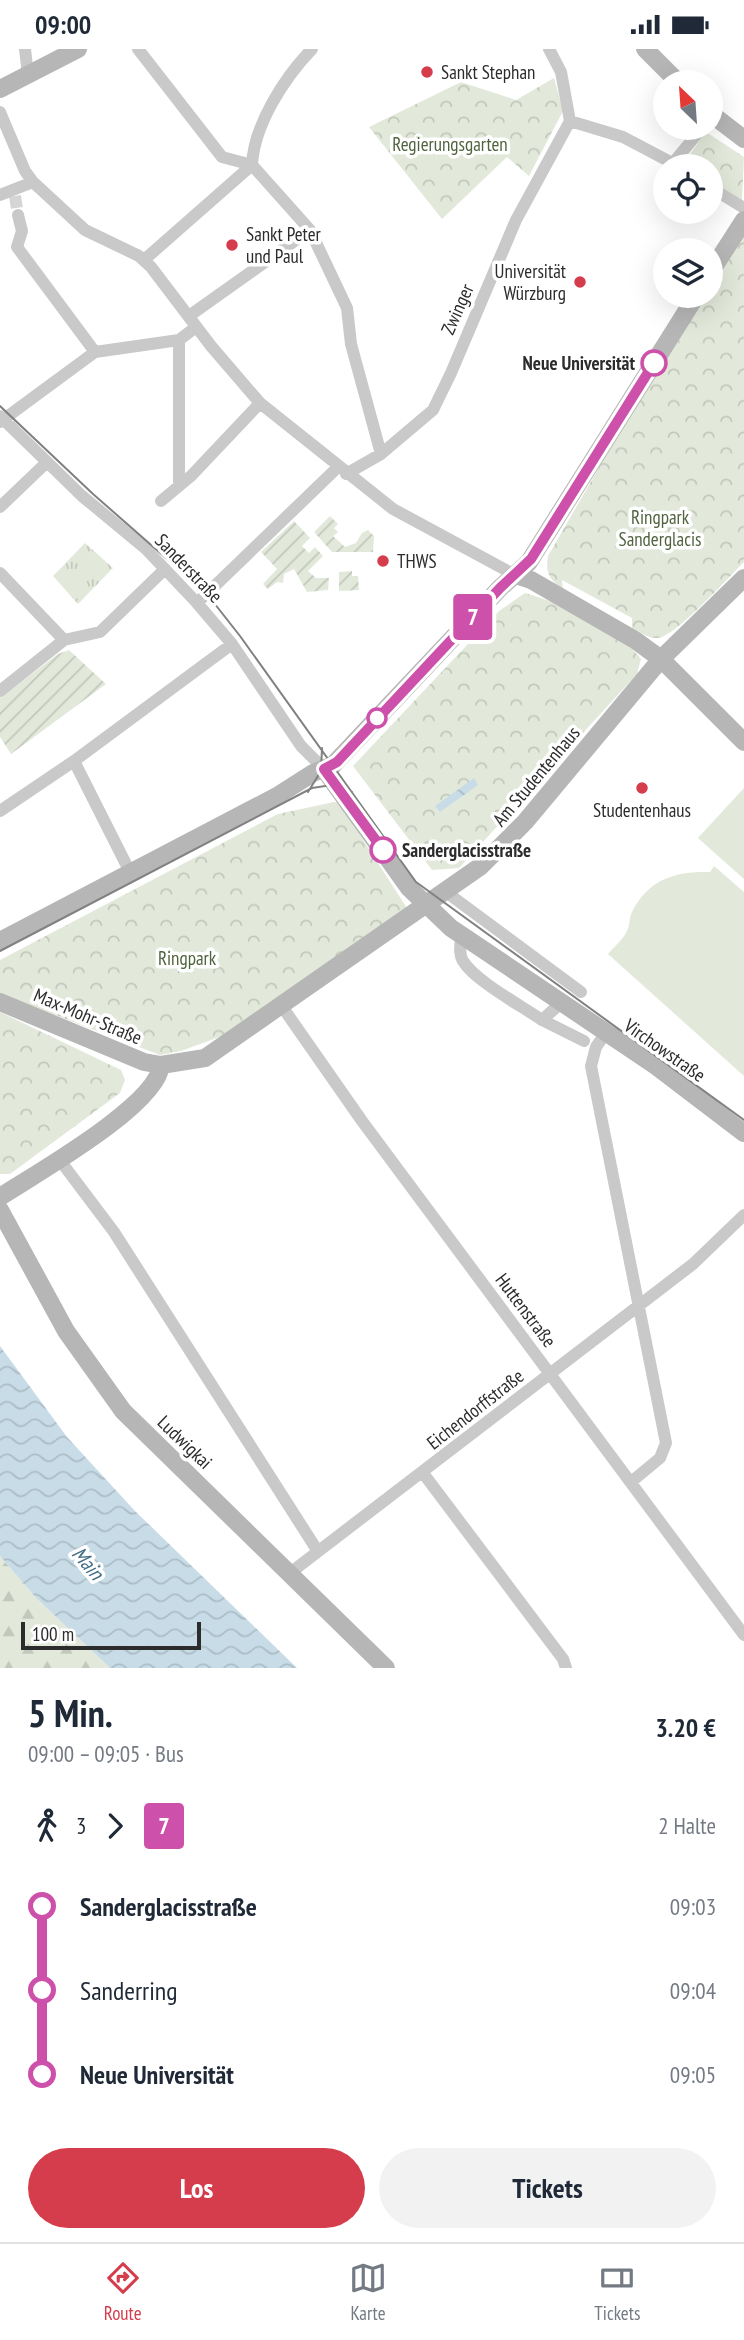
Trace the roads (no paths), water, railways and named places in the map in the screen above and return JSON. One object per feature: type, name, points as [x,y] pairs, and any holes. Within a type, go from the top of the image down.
[{"type":"street","points":[[25,49],[28,75]]},
{"type":"street","points":[[0,89],[78,49]]},
{"type":"street","points":[[138,49],[222,157],[251,165],[310,230],[348,308],[351,344],[381,454]]},
{"type":"street","points":[[144,260],[251,165],[253,145],[286,82],[312,49]]},
{"type":"street","points":[[549,49],[561,72],[570,121],[623,137],[655,154]]},
{"type":"street","points":[[645,49],[666,70]]},
{"type":"street","points":[[0,112],[25,171],[33,182],[85,230],[144,260],[260,403],[342,471],[422,526],[515,575],[531,580],[661,659],[744,742]]},
{"type":"street","name":"Zwinger","points":[[197,603],[342,471],[381,454],[433,409],[475,311],[499,267],[516,220],[570,121]]},
{"type":"street","points":[[723,126],[744,139]]},
{"type":"street","points":[[0,195],[15,193],[33,182]]},
{"type":"street","points":[[723,195],[744,208]]},
{"type":"street","points":[[18,215],[22,231],[17,247],[95,352]]},
{"type":"street","points":[[723,253],[744,220]]},
{"type":"street","points":[[179,482],[179,340],[192,322],[310,230]]},
{"type":"street","points":[[0,941],[337,762],[531,559],[688,308]]},
{"type":"street","points":[[1,419],[95,352],[179,340]]},
{"type":"street","points":[[161,501],[179,482],[191,476],[260,403]]},
{"type":"street","name":"Sanderstraße","points":[[1,419],[165,569],[197,603],[232,644],[301,746],[324,769]]},
{"type":"street","points":[[0,507],[46,463]]},
{"type":"street","points":[[0,691],[64,640],[100,632],[165,569]]},
{"type":"street","points":[[0,573],[64,640]]},
{"type":"street","name":"Am Studentenhaus","points":[[428,905],[505,844],[661,659],[744,577]]},
{"type":"street","points":[[0,811],[74,761],[232,644]]},
{"type":"street","points":[[74,761],[130,873]]},
{"type":"street","name":"Virchowstraße","points":[[324,769],[410,888],[461,935],[656,1066],[744,1133]]},
{"type":"street","points":[[446,892],[581,992]]},
{"type":"street","points":[[0,1197],[140,1101],[160,1075],[161,1065],[205,1058],[428,905]]},
{"type":"street","points":[[461,935],[460,953],[464,963],[542,1020],[584,1041]]},
{"type":"street","name":"Max-Mohr-Straße","points":[[0,1002],[144,1062],[161,1065]]},
{"type":"street","points":[[542,1020],[561,1003]]},
{"type":"street","name":"Huttenstraße","points":[[281,1005],[362,1121],[744,1635]]},
{"type":"street","points":[[605,1034],[596,1047],[591,1066],[666,1443],[660,1458],[631,1482]]},
{"type":"street","points":[[59,1159],[114,1232],[317,1550]]},
{"type":"street","name":"Ludwigkai","points":[[0,1210],[66,1331],[124,1411],[386,1668]]},
{"type":"street","name":"Eichendorffstraße","points":[[290,1573],[693,1264],[744,1215]]},
{"type":"street","points":[[423,1473],[567,1668]]},
{"type":"water","points":[[474,778],[478,785],[440,812],[435,806]]},
{"type":"water","name":"Main","points":[[0,1346],[67,1437],[135,1511],[297,1668],[110,1668],[36,1598],[0,1556]]},
{"type":"tunnel","points":[[15,196],[18,215]]},
{"type":"tram line","points":[[0,406],[93,494],[207,594],[416,882],[744,1120]]},
{"type":"tram line","points":[[308,792],[321,771],[322,748]]},
{"type":"tram line","points":[[0,951],[312,788],[332,785],[352,792]]},
{"type":"place","name":"Sankt Stephan","points":[[427,72]]},
{"type":"place","name":"Sankt Peter und Paul","points":[[232,245]]},
{"type":"place","name":"Universität Würzburg","points":[[580,282]]},
{"type":"place","name":"Neue Universität","points":[[654,363]]},
{"type":"place","name":"THWS","points":[[383,561]]},
{"type":"place","name":"Studentenhaus","points":[[642,788]]},
{"type":"place","name":"Sanderglacisstraße","points":[[383,850]]},
{"type":"park label","name":"Regierungsgarten","points":[[450,144]]},
{"type":"park label","name":"Ringpark Sanderglacis","points":[[660,528]]},
{"type":"park label","name":"Ringpark","points":[[187,958]]}]
